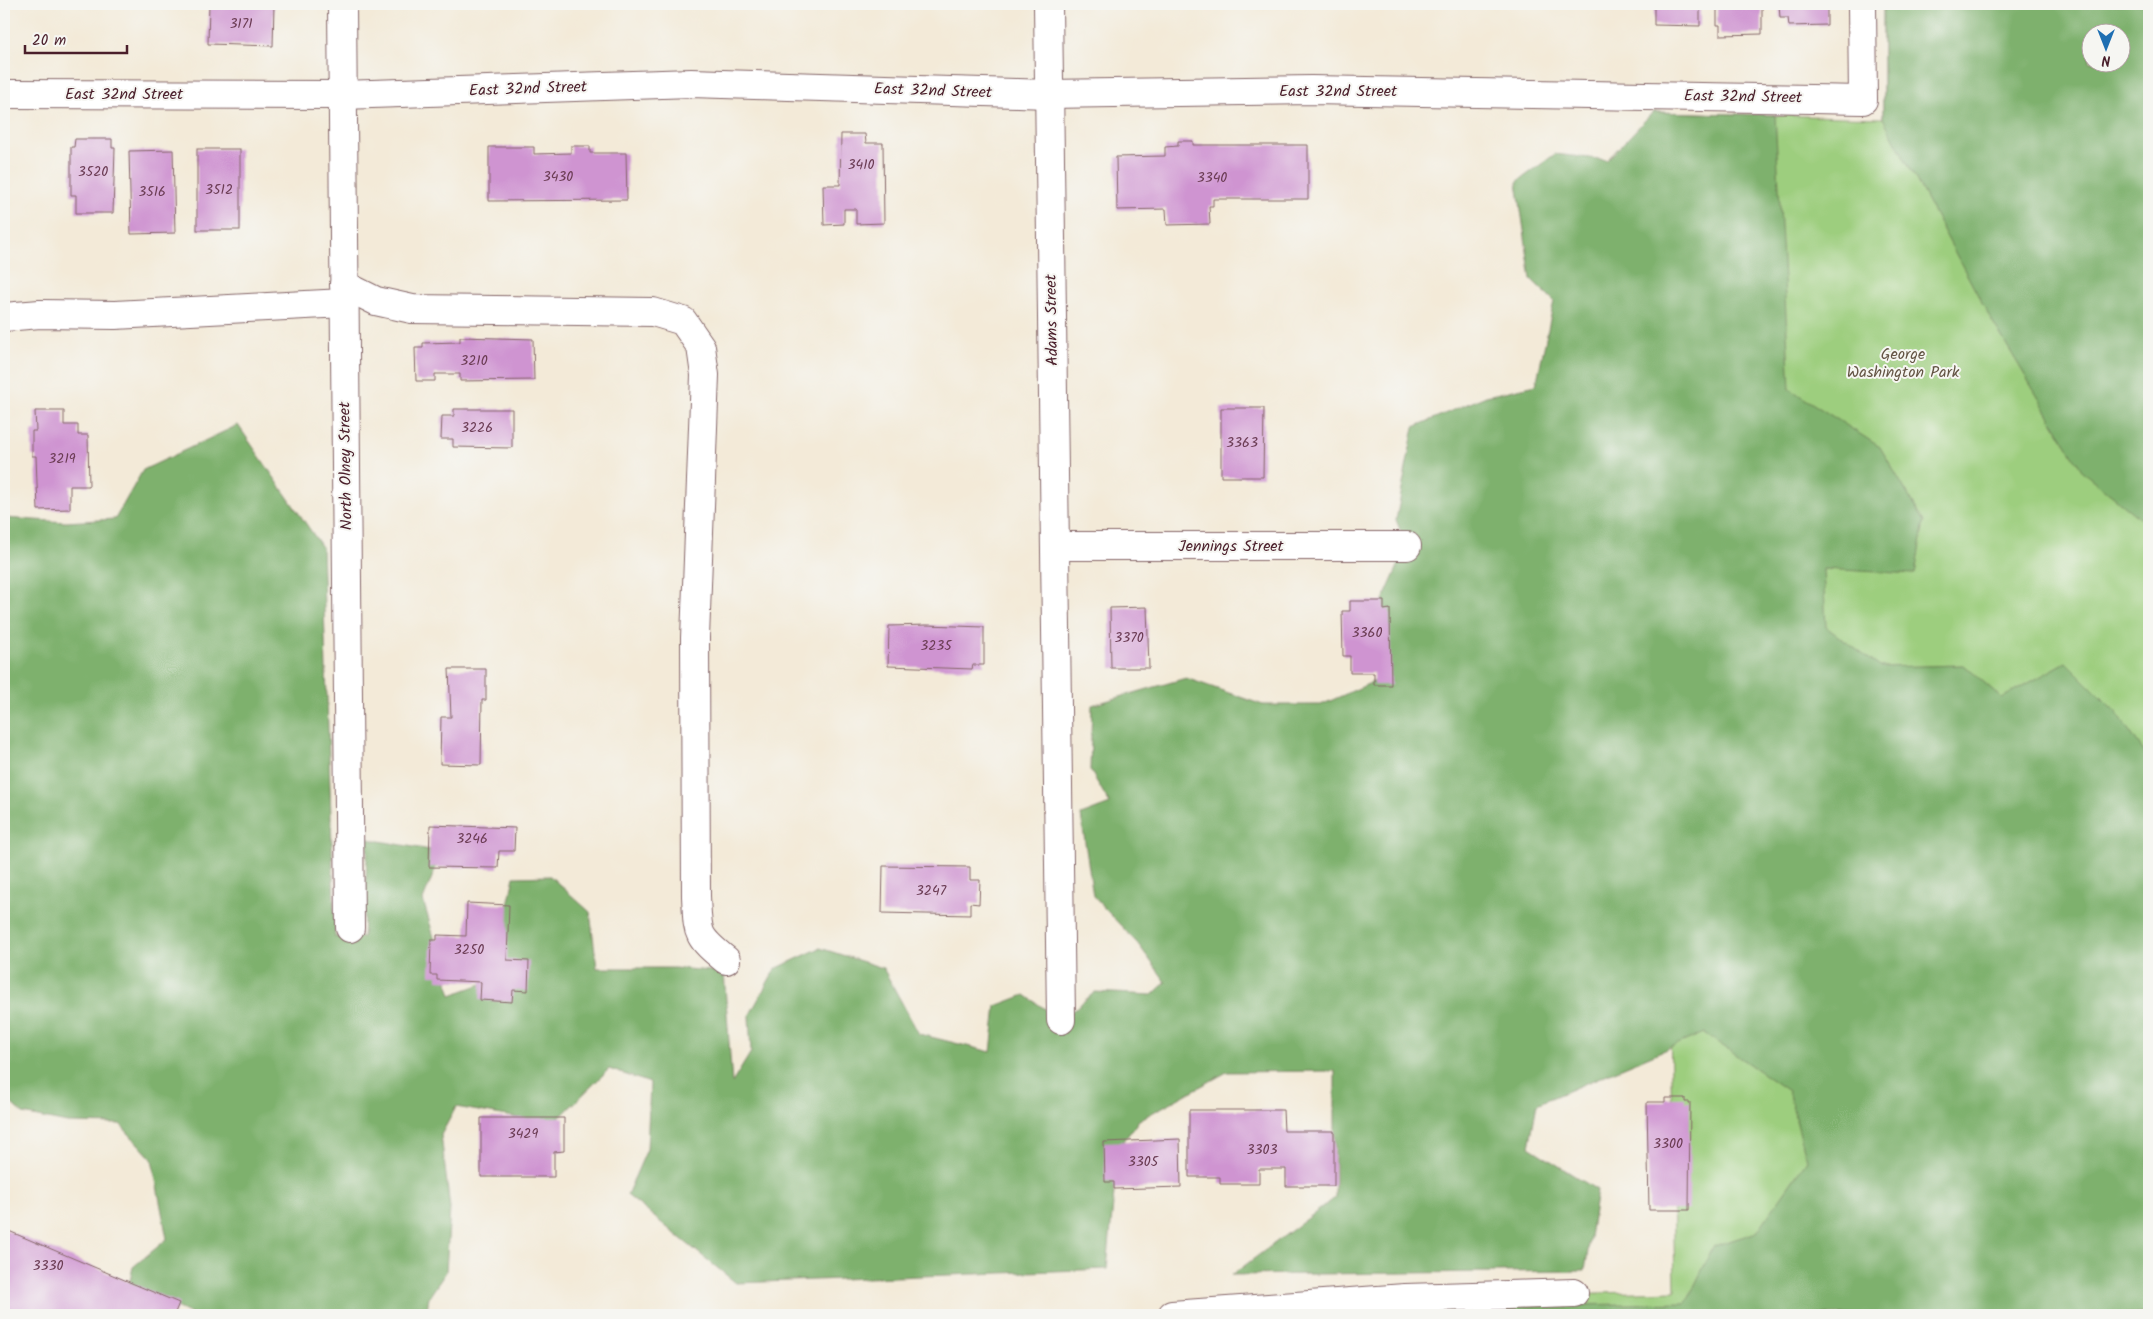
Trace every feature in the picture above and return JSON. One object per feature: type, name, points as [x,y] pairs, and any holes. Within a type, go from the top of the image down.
[{"type":"street","name":"North Olney Street","points":[[342,4],[350,928]]},
{"type":"street","name":"Adams Street","points":[[1048,4],[1061,1020]]},
{"type":"street","name":"East 32nd Street","points":[[4,94],[342,95],[691,83],[1048,94],[1311,90],[1863,100],[1862,4]]},
{"type":"street","points":[[4,317],[40,314],[115,315],[344,294],[412,309],[653,312],[683,321],[701,346],[705,374],[696,638],[696,896],[698,927],[704,942],[726,960]]},
{"type":"street","name":"Jennings Street","points":[[1056,546],[1407,546]]},
{"type":"street","points":[[1172,1315],[1405,1298],[1574,1293]]},
{"type":"green space","name":"George Washington Park","points":[[1883,4],[2149,4],[2149,1315],[1405,1315],[1405,1298],[1675,1291],[1653,112],[1883,118]]},
{"type":"green space","points":[[1883,4],[2149,4],[2149,526],[2083,472],[1988,314],[1883,118]]},
{"type":"green space","points":[[1653,112],[1775,115],[1790,389],[1880,447],[1924,522],[1915,574],[1823,569],[1826,627],[1880,667],[1964,665],[2002,698],[2066,662],[2116,712],[2149,759],[2149,800],[2144,802],[2146,834],[2143,910],[2149,922],[2149,1315],[1173,1315],[1171,1312],[1686,1303],[1714,1246],[1757,1232],[1807,1160],[1788,1091],[1704,1033],[1537,1104],[1529,1147],[1597,1190],[1585,1271],[1232,1275],[1335,1198],[1335,1071],[1227,1072],[1139,1120],[1118,1149],[1107,1269],[736,1283],[627,1195],[647,1149],[650,1083],[609,1069],[553,1124],[456,1107],[441,1135],[450,1208],[446,1272],[429,1297],[426,1315],[193,1315],[129,1285],[133,1267],[167,1239],[152,1159],[120,1124],[67,1123],[23,1114],[4,1097],[4,518],[66,522],[115,519],[143,470],[238,425],[322,547],[335,937],[363,937],[368,839],[442,852],[423,900],[451,995],[492,980],[514,877],[550,876],[590,912],[597,968],[674,968],[724,972],[732,1083],[751,1052],[749,1016],[775,969],[820,948],[883,968],[919,1034],[991,1052],[996,1006],[1025,995],[1061,1020],[1095,992],[1152,995],[1166,982],[1138,944],[1093,896],[1081,815],[1110,804],[1090,770],[1092,705],[1186,678],[1263,705],[1321,705],[1375,681],[1380,607],[1407,546],[1396,520],[1414,427],[1486,396],[1536,385],[1554,301],[1531,279],[1517,182],[1555,154],[1607,160]]},
{"type":"building","points":[[209,4],[274,4],[273,46],[208,44]]},
{"type":"building","points":[[873,4],[910,4],[909,7],[873,6]]},
{"type":"building","points":[[1586,4],[1700,4],[1700,26],[1654,25],[1654,7],[1586,8]]},
{"type":"building","points":[[1717,4],[1762,4],[1762,34],[1720,35],[1720,25],[1717,25]]},
{"type":"building","points":[[1779,4],[1827,4],[1827,25],[1789,26],[1788,18],[1780,18]]},
{"type":"building","points":[[841,134],[865,134],[866,143],[883,143],[884,223],[856,224],[856,209],[844,209],[844,224],[824,225],[823,185],[840,185]]},
{"type":"building","points":[[75,139],[112,139],[112,148],[115,148],[113,213],[76,213],[76,195],[71,195],[71,147],[74,147]]},
{"type":"building","points":[[1178,141],[1193,141],[1193,145],[1308,145],[1308,199],[1213,199],[1213,206],[1209,206],[1210,224],[1167,225],[1166,209],[1117,210],[1116,157],[1165,156],[1165,147],[1178,146]]},
{"type":"building","points":[[571,146],[590,146],[590,153],[626,153],[627,200],[489,201],[489,147],[534,147],[534,154],[571,153]]},
{"type":"building","points":[[197,149],[240,149],[240,230],[197,230]]},
{"type":"building","points":[[173,150],[175,233],[131,234],[129,151]]},
{"type":"building","points":[[460,337],[533,339],[534,380],[460,381],[460,374],[435,374],[435,381],[416,381],[415,348],[423,348],[423,343],[460,342]]},
{"type":"building","points":[[1221,408],[1264,408],[1263,477],[1221,477]]},
{"type":"building","points":[[454,409],[512,409],[512,448],[453,447],[453,439],[441,439],[442,416],[454,416]]},
{"type":"building","points":[[35,411],[64,411],[64,425],[78,425],[78,435],[88,435],[89,486],[70,486],[70,509],[38,510],[36,456],[32,456],[32,431],[36,431]]},
{"type":"building","points":[[1350,601],[1384,601],[1384,610],[1390,609],[1391,685],[1374,685],[1374,673],[1350,673],[1350,656],[1343,656],[1342,611],[1350,611]]},
{"type":"building","points":[[1147,607],[1149,668],[1111,668],[1110,608]]},
{"type":"building","points":[[889,626],[984,627],[984,665],[973,665],[972,669],[888,666]]},
{"type":"building","points":[[449,669],[486,669],[486,700],[482,700],[481,765],[440,764],[441,717],[451,717]]},
{"type":"building","points":[[430,825],[515,828],[514,851],[499,851],[498,868],[429,867]]},
{"type":"building","points":[[883,866],[970,867],[970,880],[980,880],[979,904],[970,903],[970,915],[882,913]]},
{"type":"building","points":[[467,903],[509,905],[507,960],[529,961],[528,991],[513,990],[512,1002],[480,1000],[481,982],[437,980],[437,975],[430,975],[431,940],[437,940],[437,935],[466,936]]},
{"type":"building","points":[[1665,1098],[1685,1098],[1685,1102],[1690,1102],[1689,1210],[1649,1210],[1647,1102],[1665,1102]]},
{"type":"building","points":[[1189,1110],[1283,1110],[1284,1131],[1334,1131],[1334,1186],[1286,1186],[1286,1169],[1259,1169],[1259,1184],[1220,1184],[1220,1177],[1189,1177]]},
{"type":"building","points":[[481,1118],[564,1118],[564,1151],[554,1152],[554,1177],[481,1177]]},
{"type":"building","points":[[1180,1139],[1181,1187],[1114,1189],[1114,1182],[1105,1182],[1104,1142]]},
{"type":"building","points":[[4,1229],[179,1303],[174,1315],[4,1315]]}]
